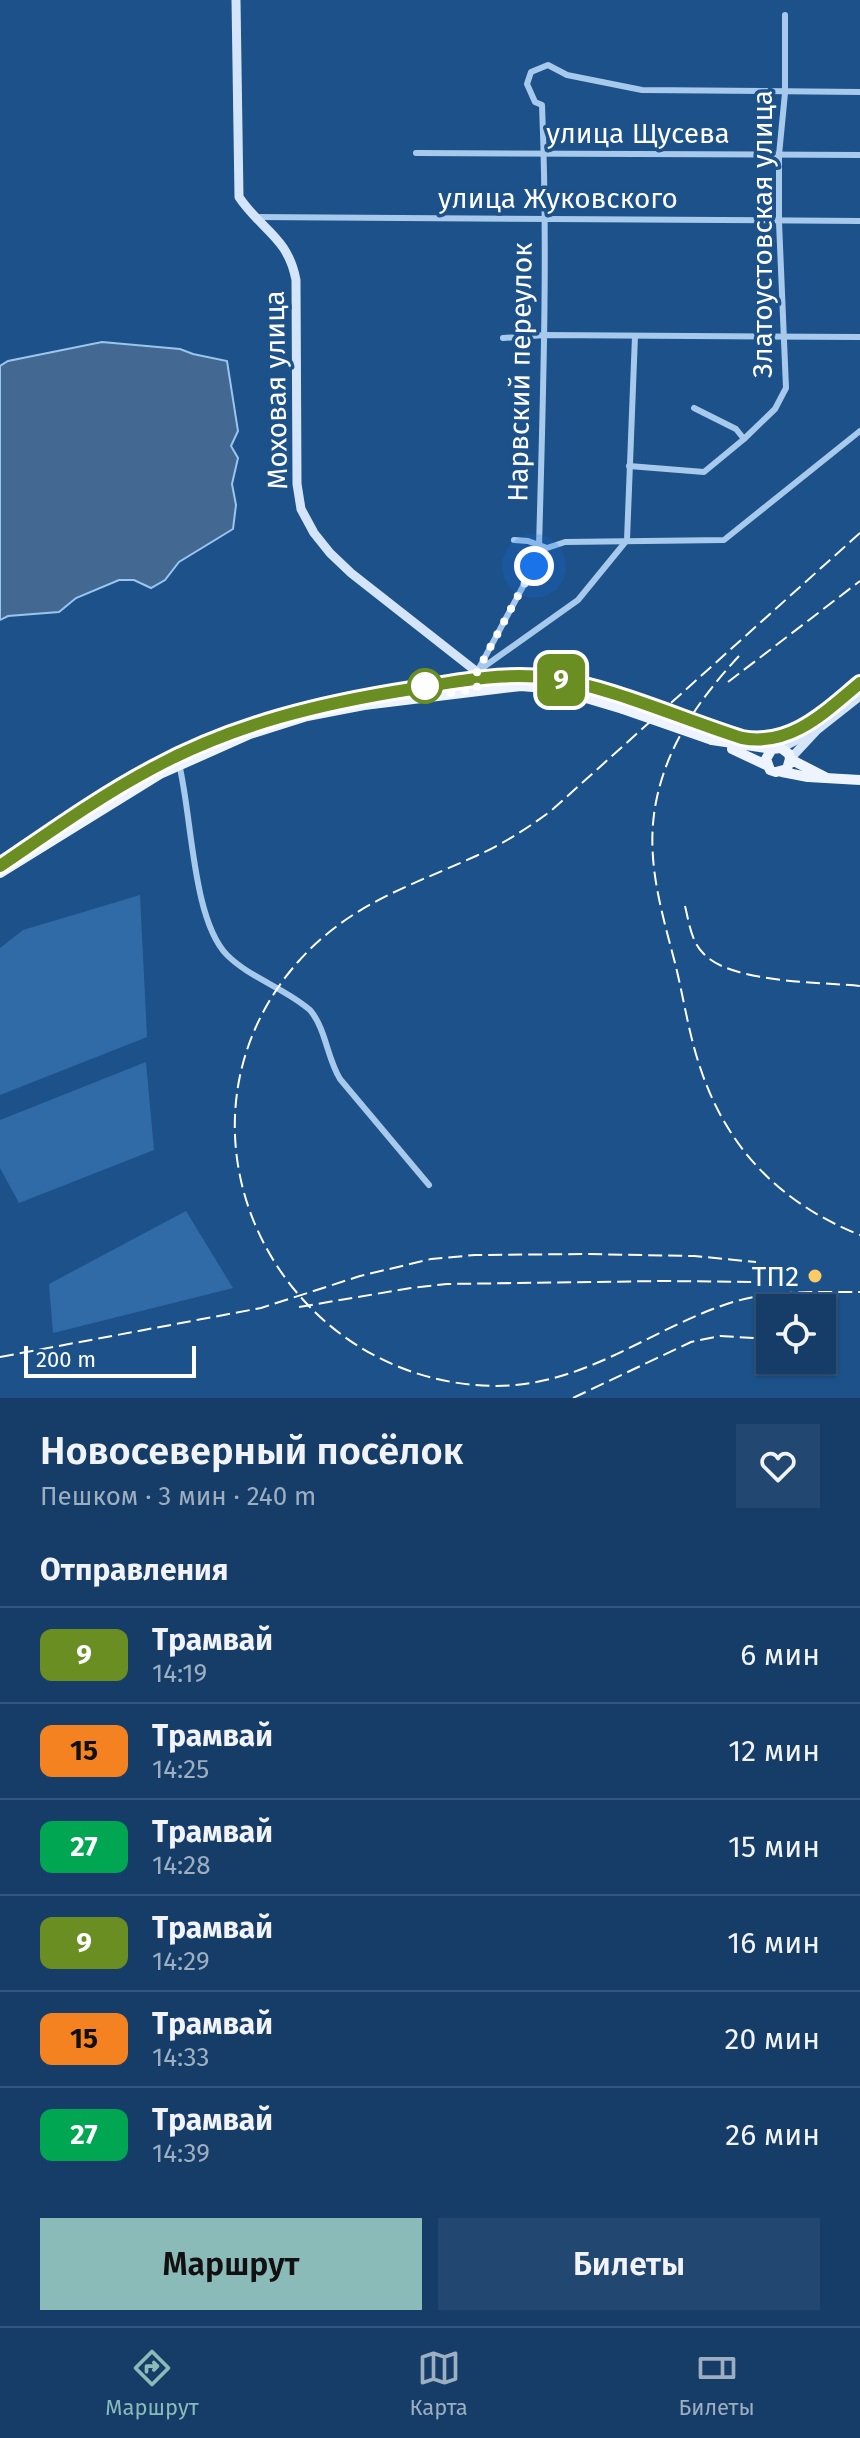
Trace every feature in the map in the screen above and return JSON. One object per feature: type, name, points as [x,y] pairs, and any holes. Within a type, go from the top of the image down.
[{"type":"main road","points":[[0,873],[130,791],[179,764],[250,734],[307,716],[477,689],[521,686],[556,689],[712,740],[766,765],[770,770],[860,780]]},
{"type":"main road","points":[[712,740],[776,749],[789,754],[790,765],[782,772]]},
{"type":"main road","points":[[766,765],[767,753],[776,749]]},
{"type":"main road","points":[[790,759],[825,777]]},
{"type":"street","name":"Моховая улица","points":[[236,0],[237,188],[239,197],[284,247],[292,261],[296,280],[297,484],[301,509],[330,553],[477,672]]},
{"type":"street","name":"Златоустовская улица","points":[[629,466],[704,472],[775,409],[786,388],[779,222],[785,15]]},
{"type":"street","name":"Нарвский переулок","points":[[477,672],[534,566],[539,547],[545,335],[544,155],[542,105],[535,102],[527,84],[531,72],[548,65],[567,75],[642,90],[785,93]]},
{"type":"street","points":[[785,93],[860,92]]},
{"type":"street","name":"улица Щусева","points":[[416,153],[860,155]]},
{"type":"street","name":"улица Жуковского","points":[[255,217],[860,221]]},
{"type":"street","points":[[503,338],[545,335],[860,337]]},
{"type":"street","points":[[477,689],[477,672],[578,600],[627,540],[635,336]]},
{"type":"street","points":[[694,408],[736,429],[744,439]]},
{"type":"street","points":[[514,540],[528,541],[539,547],[552,547],[565,542],[724,540],[860,431]]},
{"type":"street","points":[[790,759],[817,730],[860,696]]},
{"type":"street","points":[[776,749],[817,730]]},
{"type":"street","points":[[179,764],[204,911],[212,934],[230,958],[310,1010],[316,1017],[331,1064],[340,1079],[429,1185]]},
{"type":"shaded area","points":[[102,342],[180,349],[227,361],[238,431],[231,446],[238,458],[232,484],[236,505],[233,529],[179,562],[165,580],[151,588],[134,580],[119,580],[76,598],[59,612],[8,616],[0,620],[0,366],[8,361]]},
{"type":"shaded area","points":[[140,895],[147,1037],[0,1095],[0,948],[23,930]]},
{"type":"shaded area","points":[[146,1062],[154,1150],[19,1203],[0,1168],[0,1120]]},
{"type":"shaded area","points":[[186,1211],[233,1288],[53,1333],[49,1284]]},
{"type":"tram line","points":[[0,861],[153,762],[237,726],[334,697],[491,674],[540,674],[576,680],[754,737],[777,735],[800,726],[860,679]]},
{"type":"tram line","name":"9","points":[[0,866],[87,807],[155,766],[237,730],[334,701],[476,679],[530,676],[588,687],[742,738],[766,740],[801,729],[860,683]]},
{"type":"railway","points":[[860,533],[552,810],[496,846],[380,899],[337,926],[317,943],[297,963],[255,1029],[236,1099],[239,1169],[260,1236],[299,1295],[352,1342],[418,1374],[495,1386],[528,1383],[559,1377],[589,1366],[733,1302],[780,1294],[860,1292]]},
{"type":"railway","points":[[728,682],[860,581]]},
{"type":"railway","points":[[739,656],[687,723],[661,781],[652,843],[660,903],[697,1057],[712,1099],[726,1125],[761,1171],[783,1190],[806,1207],[860,1235]]},
{"type":"railway","points":[[685,906],[696,943],[716,963],[754,976],[860,986]]},
{"type":"railway","points":[[0,1357],[261,1308],[360,1276],[431,1259],[475,1255],[586,1254],[694,1256],[756,1262]]},
{"type":"railway","points":[[299,1307],[447,1284],[758,1282]]},
{"type":"railway","points":[[573,1398],[691,1342],[720,1336],[756,1338]]},
{"type":"place","name":"ТП2","points":[[815,1276]]},
{"type":"route","points":[[425,686],[420,697],[477,689],[477,672],[534,566]]}]
